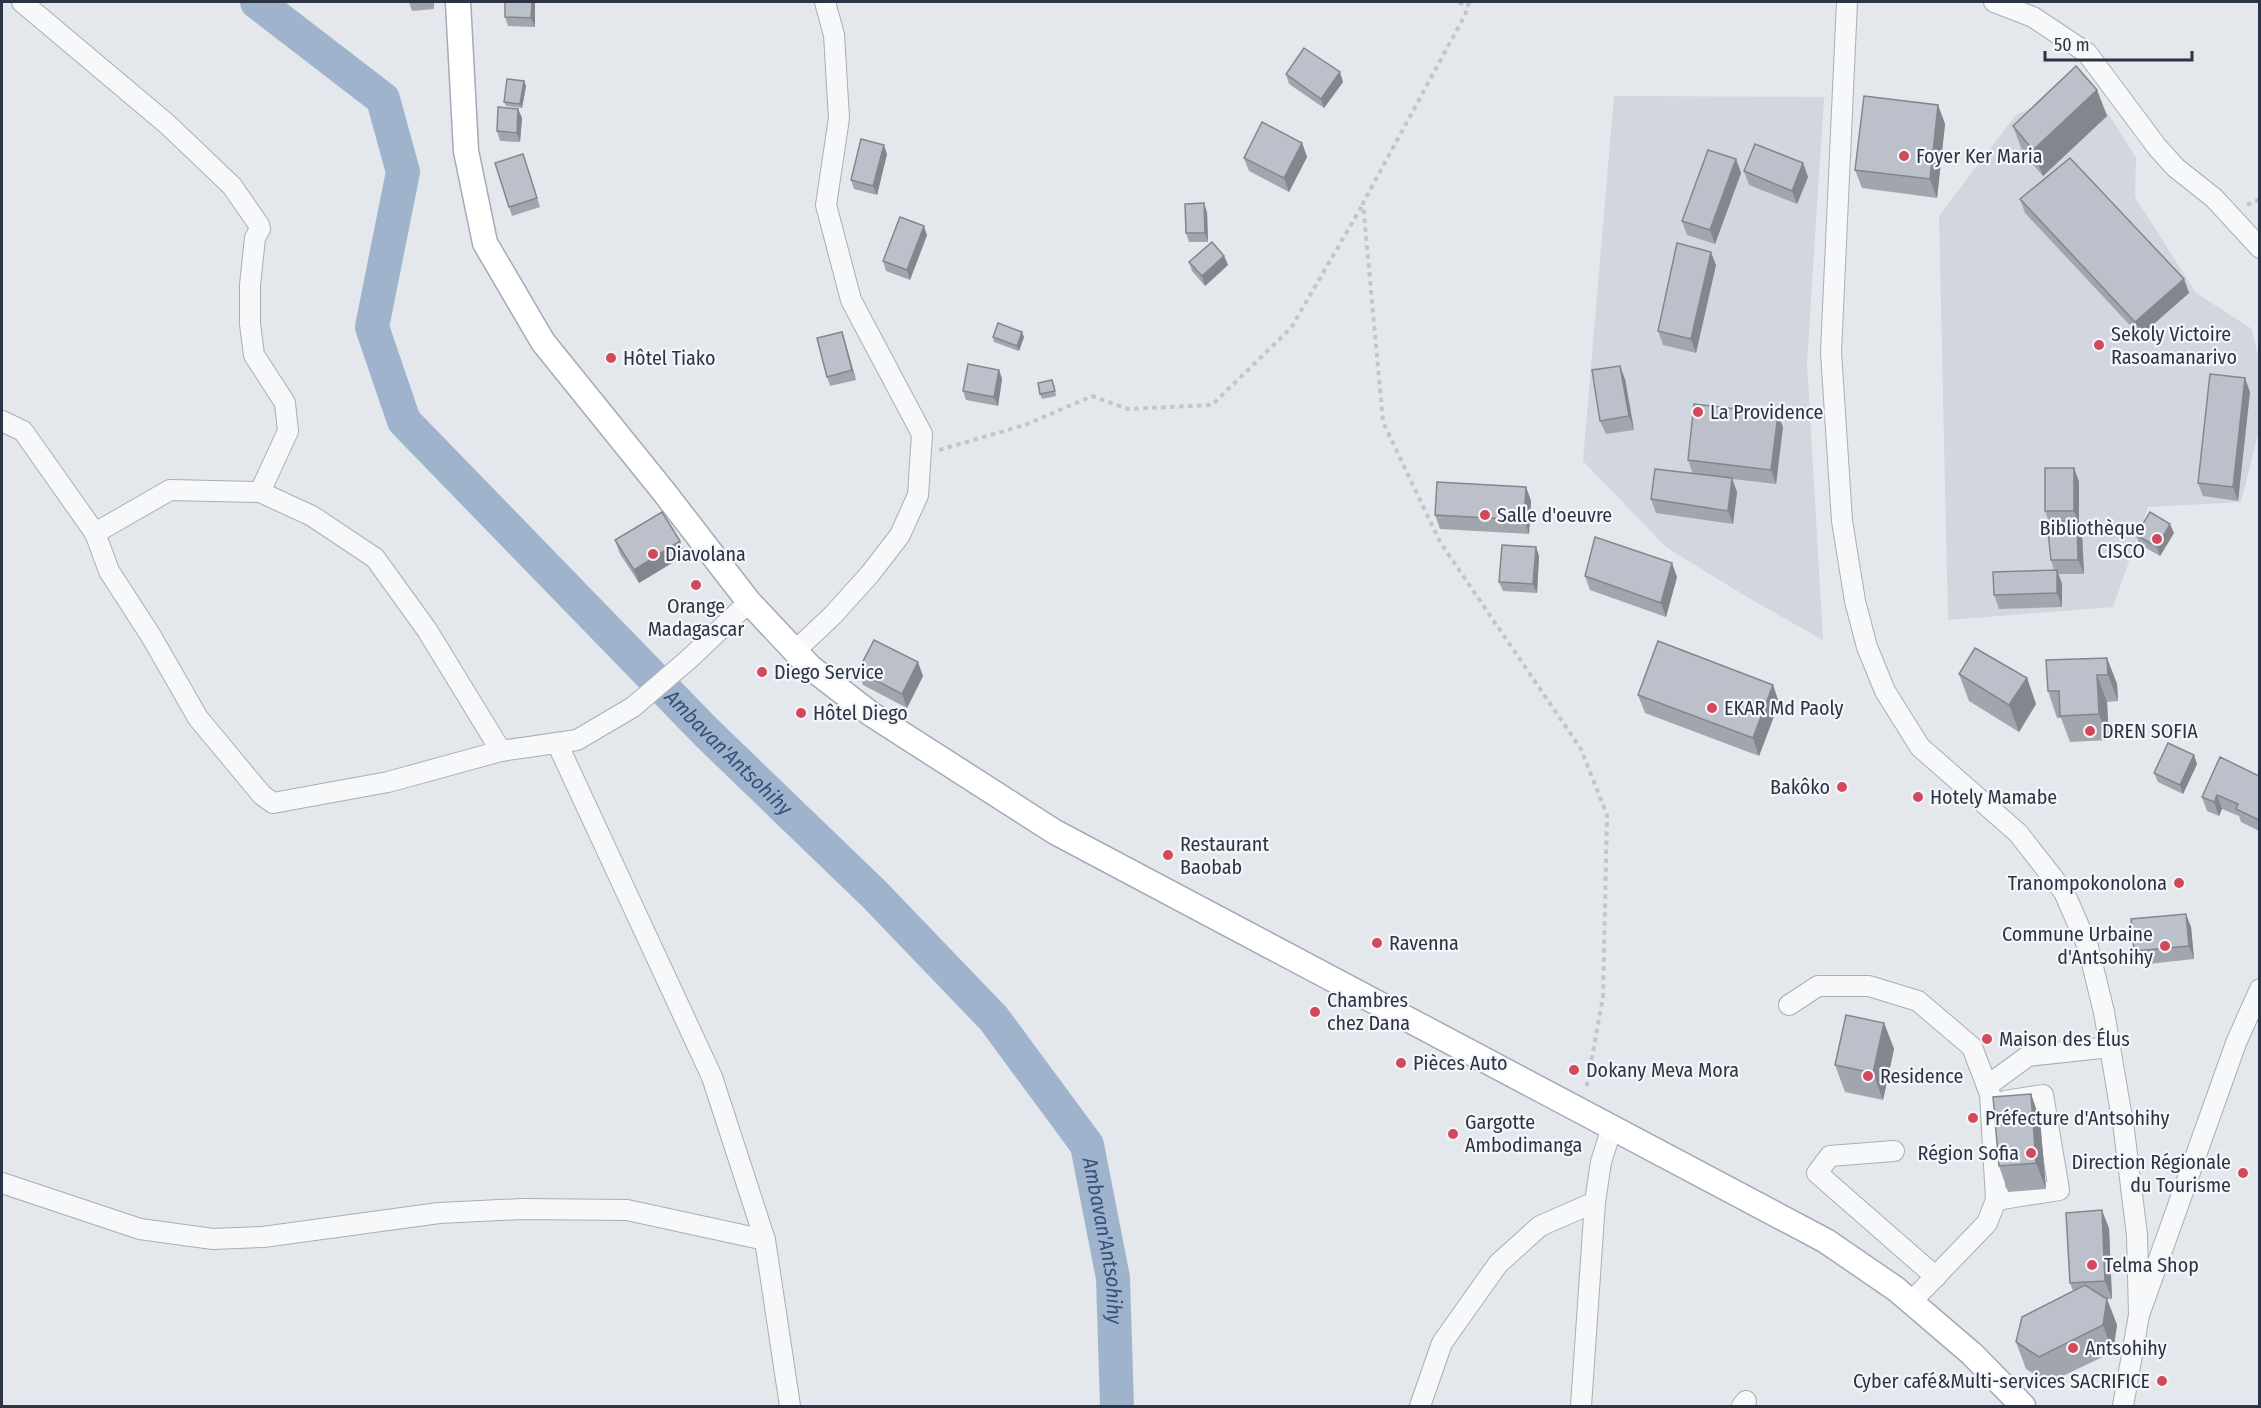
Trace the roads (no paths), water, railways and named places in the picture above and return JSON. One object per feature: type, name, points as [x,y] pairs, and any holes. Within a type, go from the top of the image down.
[{"type":"main road","points":[[458,2],[466,151],[485,243],[543,342],[749,602],[810,667],[871,714],[1055,832],[1826,1241],[1896,1289],[1972,1354],[2023,1407]]},
{"type":"street","points":[[22,2],[167,124],[232,186],[259,225],[260,229],[255,238],[250,285],[250,324],[254,354],[285,403],[288,431],[260,492]]},
{"type":"street","points":[[795,651],[833,615],[870,574],[900,535],[918,495],[922,434],[851,300],[826,205],[839,118],[834,35],[825,2]]},
{"type":"street","points":[[1847,2],[1831,352],[1842,521],[1855,601],[1867,647],[1885,691],[1920,747],[2018,833],[2064,892],[2088,947],[2110,1047],[2124,1130],[2137,1235],[2139,1315]]},
{"type":"street","points":[[1994,2],[2033,17],[2087,52],[2157,147],[2176,168],[2214,198],[2259,248]]},
{"type":"street","points":[[2,421],[23,431],[95,533],[109,571],[151,636],[198,718],[262,795],[273,803],[388,782],[501,751],[577,740],[633,707],[689,659],[749,602]]},
{"type":"street","points":[[95,533],[170,490],[260,492],[312,516],[375,558],[427,630],[501,751]]},
{"type":"street","points":[[557,743],[712,1077],[765,1240],[790,1407]]},
{"type":"street","points":[[1789,1005],[1818,986],[1869,986],[1918,1001],[1972,1047],[1989,1094],[1996,1200],[1987,1222],[1911,1302]]},
{"type":"street","points":[[2123,1407],[2139,1315],[2186,1188],[2210,1114],[2254,1011],[2259,989]]},
{"type":"street","points":[[1989,1094],[2028,1056],[2110,1047]]},
{"type":"street","points":[[1989,1094],[2043,1095],[2059,1190],[1996,1200]]},
{"type":"street","points":[[1581,1407],[1595,1202],[1601,1162],[1612,1128]]},
{"type":"street","points":[[1894,1151],[1830,1156],[1816,1173],[1936,1276]]},
{"type":"street","points":[[2,1183],[140,1229],[213,1239],[262,1237],[439,1213],[522,1209],[627,1210],[765,1240]]},
{"type":"street","points":[[1420,1407],[1442,1343],[1498,1264],[1540,1226],[1595,1202]]},
{"type":"waterway","name":"Ambavan'Antsohihy","points":[[257,2],[383,99],[403,172],[372,327],[404,421],[707,733],[874,894],[994,1019],[1087,1145],[1113,1278],[1117,1406]]},
{"type":"place","name":"Foyer Ker Maria","points":[[1904,156]]},
{"type":"place","name":"Sekoly Victoire Rasoamanarivo","points":[[2099,345]]},
{"type":"place","name":"Hôtel Tiako","points":[[611,358]]},
{"type":"place","name":"La Providence","points":[[1698,412]]},
{"type":"place","name":"Salle d'oeuvre","points":[[1485,515]]},
{"type":"place","name":"Bibliothèque CISCO","points":[[2157,539]]},
{"type":"place","name":"Diavolana","points":[[653,554]]},
{"type":"place","name":"Orange Madagascar","points":[[696,585]]},
{"type":"place","name":"Diego Service","points":[[762,672]]},
{"type":"place","name":"EKAR Md Paoly","points":[[1712,708]]},
{"type":"place","name":"Hôtel Diego","points":[[801,713]]},
{"type":"place","name":"DREN SOFIA","points":[[2090,731]]},
{"type":"place","name":"Bakôko","points":[[1842,787]]},
{"type":"place","name":"Hotely Mamabe","points":[[1918,797]]},
{"type":"place","name":"Restaurant Baobab","points":[[1168,855]]},
{"type":"place","name":"Tranompokonolona","points":[[2179,883]]},
{"type":"place","name":"Ravenna","points":[[1377,943]]},
{"type":"place","name":"Commune Urbaine d'Antsohihy","points":[[2165,946]]},
{"type":"place","name":"Chambres chez Dana","points":[[1315,1012]]},
{"type":"place","name":"Maison des Élus","points":[[1987,1039]]},
{"type":"place","name":"Pièces Auto","points":[[1401,1063]]},
{"type":"place","name":"Dokany Meva Mora","points":[[1574,1070]]},
{"type":"place","name":"Residence","points":[[1868,1076]]},
{"type":"place","name":"Préfecture d'Antsohihy","points":[[1973,1118]]},
{"type":"place","name":"Gargotte Ambodimanga","points":[[1453,1134]]},
{"type":"place","name":"Région Sofia","points":[[2031,1153]]},
{"type":"place","name":"Direction Régionale du Tourisme","points":[[2243,1173]]},
{"type":"place","name":"Telma Shop","points":[[2092,1265]]},
{"type":"place","name":"Antsohihy","points":[[2073,1348]]},
{"type":"place","name":"Cyber café&Multi-services SACRIFICE","points":[[2162,1381]]}]
